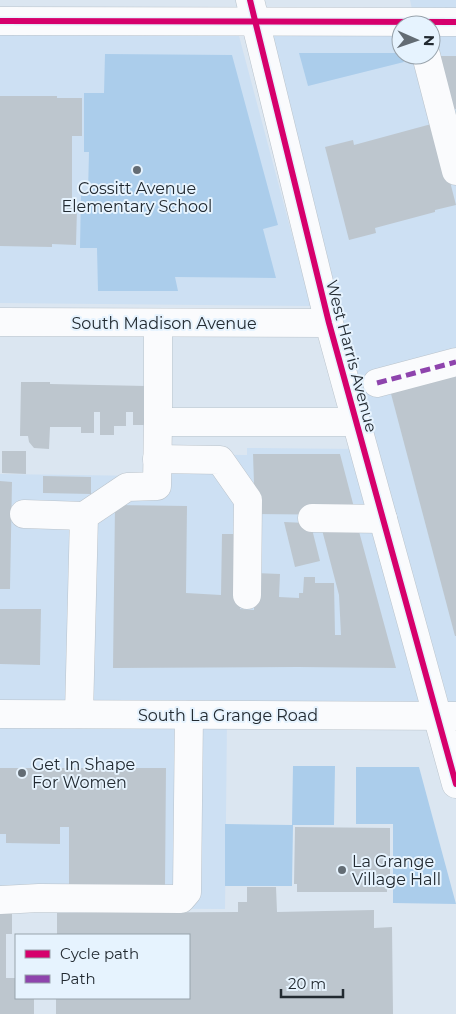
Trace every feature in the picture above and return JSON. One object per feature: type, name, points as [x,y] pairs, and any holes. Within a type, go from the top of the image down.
[{"type":"street","points":[[0,21],[252,11],[383,11]]},
{"type":"street","name":"West Harris Avenue","points":[[252,11],[355,422],[383,519],[447,716],[456,784]]},
{"type":"street","points":[[441,22],[456,22]]},
{"type":"street","points":[[429,65],[456,171]]},
{"type":"street","name":"South Madison Avenue","points":[[0,322],[329,323]]},
{"type":"street","points":[[24,514],[84,516],[127,487],[158,486],[158,323]]},
{"type":"street","points":[[377,382],[456,362]]},
{"type":"street","points":[[158,422],[355,422]]},
{"type":"street","points":[[157,459],[220,460],[248,500],[247,595]]},
{"type":"street","points":[[79,714],[84,516]]},
{"type":"street","points":[[312,518],[383,519]]},
{"type":"street","name":"South La Grange Road","points":[[0,714],[447,716]]},
{"type":"street","points":[[0,900],[39,898],[181,899],[187,892],[190,715]]},
{"type":"shaded area","points":[[410,0],[456,0],[456,11],[412,9]]},
{"type":"shaded area","points":[[257,24],[391,25],[391,65],[441,65],[441,25],[456,25],[456,711],[441,711],[348,385]]},
{"type":"shaded area","name":"Cossitt Avenue Elementary School","points":[[0,35],[239,36],[311,306],[0,303]]},
{"type":"shaded area","points":[[299,53],[391,53],[392,65],[308,86]]},
{"type":"shaded area","points":[[105,54],[232,55],[278,225],[263,229],[276,278],[175,277],[178,291],[98,291],[97,248],[80,248],[81,194],[88,193],[89,152],[84,152],[84,93],[104,93]]},
{"type":"shaded area","points":[[247,448],[360,449],[432,711],[0,709],[0,474],[147,476],[147,454],[247,455]]},
{"type":"shaded area","points":[[0,719],[227,719],[225,909],[0,908]]},
{"type":"shaded area","points":[[293,766],[335,766],[334,825],[293,825],[292,886],[225,886],[225,824],[292,825]]},
{"type":"shaded area","points":[[356,767],[419,767],[456,904],[393,903],[393,824],[356,824]]},
{"type":"building","points":[[441,56],[456,56],[456,109],[449,111],[436,65],[441,65]]},
{"type":"building","points":[[0,96],[82,98],[82,136],[72,136],[72,208],[77,208],[76,245],[52,244],[52,247],[0,246]]},
{"type":"building","points":[[435,123],[456,205],[375,228],[376,233],[349,240],[325,147],[353,140],[354,145]]},
{"type":"building","points":[[456,373],[456,636],[455,636],[390,390]]},
{"type":"building","points":[[21,382],[146,386],[145,425],[133,425],[133,412],[126,412],[126,426],[114,426],[114,435],[100,435],[100,412],[94,412],[94,433],[81,433],[81,427],[50,427],[49,449],[34,448],[29,442],[28,436],[20,436]]},
{"type":"building","points":[[2,451],[26,451],[26,474],[2,473]]},
{"type":"building","points":[[253,454],[340,454],[356,515],[255,514]]},
{"type":"building","points":[[43,476],[91,477],[91,494],[43,493]]},
{"type":"building","points":[[0,481],[12,482],[10,589],[0,589]]},
{"type":"building","points":[[115,505],[187,506],[186,593],[221,595],[222,534],[242,534],[240,609],[254,610],[255,573],[280,574],[279,597],[299,598],[299,593],[303,593],[304,577],[315,577],[315,583],[334,583],[335,635],[341,635],[339,595],[321,526],[357,524],[396,668],[113,668]]},
{"type":"building","points":[[284,522],[306,523],[312,529],[320,561],[295,567]]},
{"type":"building","points":[[0,609],[41,609],[40,665],[0,664]]},
{"type":"building","points":[[0,768],[166,768],[165,886],[69,885],[69,827],[60,827],[60,844],[6,843],[6,834],[0,834]]},
{"type":"building","name":"La Grange Village Hall","points":[[295,827],[390,828],[390,884],[387,884],[387,892],[297,892],[297,884],[294,884]]},
{"type":"building","points":[[247,887],[276,887],[277,912],[374,910],[374,928],[392,927],[393,1014],[56,1014],[56,999],[190,999],[190,934],[57,934],[57,913],[238,912],[238,902],[247,902]]},
{"type":"building","points":[[12,910],[12,934],[6,934],[6,978],[15,978],[15,999],[34,999],[34,1014],[0,1014],[0,911]]},
{"type":"marked path","points":[[377,383],[456,362]]},
{"type":"cycle path","points":[[250,0],[329,323],[456,784]]},
{"type":"cycle path","points":[[0,21],[456,22]]},
{"type":"place","name":"Cossitt Avenue Elementary School","points":[[137,170]]},
{"type":"place","name":"Get In Shape For Women","points":[[22,773]]},
{"type":"place","name":"La Grange Village Hall","points":[[342,870]]}]
